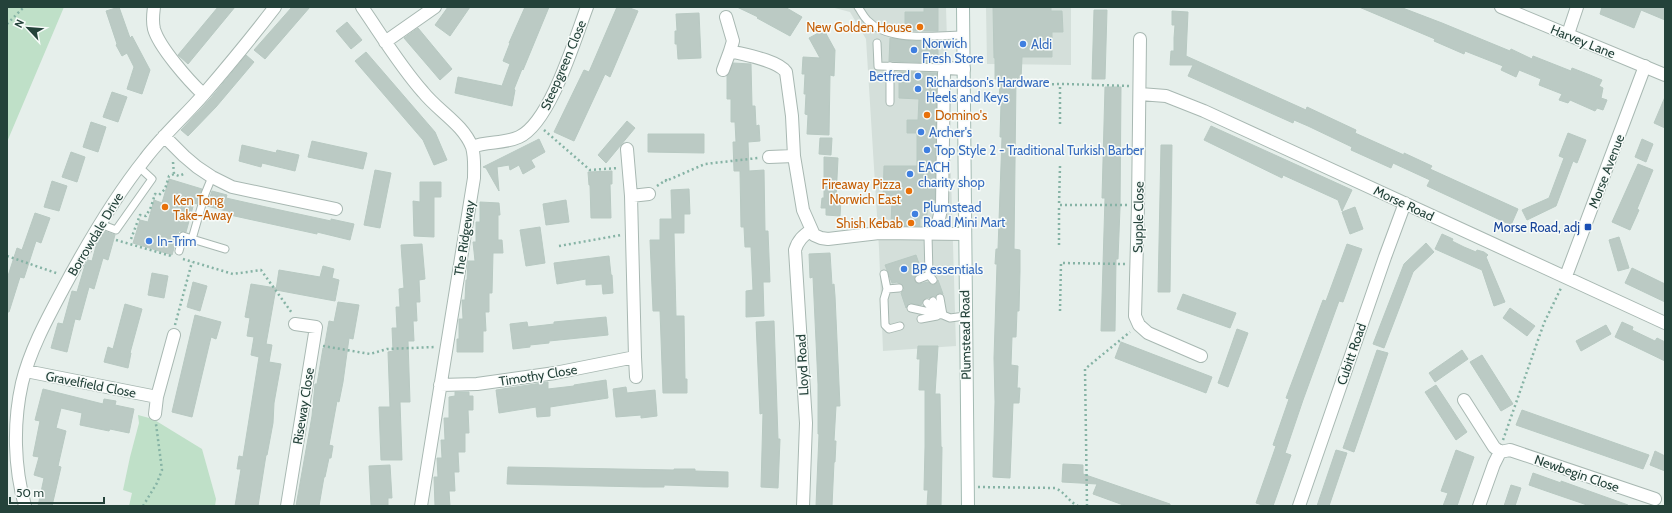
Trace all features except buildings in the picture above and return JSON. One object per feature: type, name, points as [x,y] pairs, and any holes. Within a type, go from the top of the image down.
[{"type":"street","points":[[154,7],[152,19],[155,31],[167,52],[190,81],[204,94]]},
{"type":"street","name":"Borrowdale Drive","points":[[25,506],[17,456],[16,435],[19,399],[26,371],[39,337],[69,277],[97,228],[139,167],[164,136],[204,94],[275,7]]},
{"type":"street","name":"The Ridgeway","points":[[362,7],[385,42],[424,94],[457,124],[472,148],[475,161],[474,178],[421,506]]},
{"type":"street","points":[[385,42],[435,7]]},
{"type":"street","name":"Steepgreen Close","points":[[472,148],[480,144],[507,141],[520,137],[536,123],[542,115],[561,75],[587,7]]},
{"type":"street","name":"Plumstead Road","points":[[963,7],[968,506]]},
{"type":"street","name":"Harvey Lane","points":[[1501,7],[1665,75]]},
{"type":"street","points":[[1568,34],[1577,7]]},
{"type":"street","points":[[723,70],[733,41],[726,17]]},
{"type":"street","name":"Supple Close","points":[[1138,325],[1135,316],[1140,39]]},
{"type":"street","points":[[730,51],[775,64],[784,68],[786,72],[792,116],[794,156],[803,210],[814,235],[828,240],[878,233],[928,235],[945,233],[965,234]]},
{"type":"street","name":"Morse Avenue","points":[[1566,276],[1645,66]]},
{"type":"street","points":[[938,223],[942,205],[946,70],[964,69]]},
{"type":"street","name":"Morse Road","points":[[1140,90],[1166,96],[1204,111],[1566,276],[1665,323]]},
{"type":"street","points":[[164,136],[184,156],[212,177],[232,187],[336,209]]},
{"type":"street","points":[[627,149],[631,196],[636,376]]},
{"type":"street","points":[[769,157],[794,156]]},
{"type":"street","points":[[631,196],[649,194]]},
{"type":"street","name":"Cubitt Road","points":[[1299,506],[1405,203]]},
{"type":"street","name":"Lloyd Road","points":[[803,506],[806,423],[795,250],[802,237],[811,230]]},
{"type":"street","name":"Riseway Close","points":[[287,506],[316,327],[295,324]]},
{"type":"street","points":[[1138,325],[1148,333],[1201,356]]},
{"type":"street","points":[[155,414],[156,397],[174,336]]},
{"type":"street","name":"Timothy Close","points":[[440,385],[477,384],[548,374],[635,357]]},
{"type":"street","name":"Gravelfield Close","points":[[26,371],[156,397]]},
{"type":"street","points":[[1464,400],[1494,447],[1502,451],[1494,464],[1479,506]]},
{"type":"street","name":"Newbegin Close","points":[[1502,451],[1510,450],[1655,499]]},
{"type":"lane","points":[[858,7],[867,20],[878,29],[893,34],[908,36],[963,35]]},
{"type":"lane","points":[[877,42],[878,66],[946,70]]},
{"type":"lane","points":[[890,66],[890,102]]},
{"type":"lane","points":[[97,228],[116,230],[152,179],[139,167]]},
{"type":"lane","points":[[192,239],[205,194],[212,177]]},
{"type":"lane","points":[[925,280],[928,235]]},
{"type":"lane","points":[[179,252],[183,236],[225,249]]},
{"type":"lane","points":[[884,274],[887,289],[884,299],[885,325],[889,329],[900,326]]},
{"type":"lane","points":[[887,289],[899,288]]},
{"type":"lane","points":[[943,315],[933,301],[934,311],[943,315],[950,318],[965,316]]},
{"type":"lane","points":[[919,306],[943,315]]},
{"type":"lane","points":[[911,308],[922,312],[943,315]]},
{"type":"lane","points":[[921,319],[943,315]]},
{"type":"path","points":[[7,24],[24,7]]},
{"type":"path","points":[[987,85],[1060,85],[1140,90]]},
{"type":"path","points":[[1060,85],[1060,124]]},
{"type":"path","points":[[536,123],[590,170],[613,168],[629,169]]},
{"type":"path","points":[[649,194],[655,187],[666,180],[705,164],[769,157]]},
{"type":"path","points":[[1059,245],[1060,166]]},
{"type":"path","points":[[131,239],[140,215],[146,216],[151,207],[155,194],[160,196],[165,190],[169,176],[174,174]]},
{"type":"path","points":[[1059,205],[1138,205]]},
{"type":"path","points":[[97,228],[133,246],[233,274],[262,270],[293,313],[295,324]]},
{"type":"path","points":[[559,246],[632,234]]},
{"type":"path","points":[[7,256],[69,277]]},
{"type":"path","points":[[174,336],[173,332],[192,262]]},
{"type":"path","points":[[1060,311],[1061,264],[1136,264]]},
{"type":"path","points":[[1502,451],[1503,440],[1542,330],[1566,276]]},
{"type":"path","points":[[1087,506],[1085,369],[1138,325]]},
{"type":"path","points":[[313,345],[370,354],[387,349],[432,346],[446,348]]},
{"type":"path","points":[[143,506],[157,483],[162,470],[155,414]]},
{"type":"path","points":[[968,487],[1055,488],[1063,491],[1071,503],[1078,506]]},
{"type":"shaded area","points":[[831,7],[946,7],[956,346],[883,351],[879,248],[866,39],[850,12]]},
{"type":"shaded area","name":"Aldi","points":[[986,7],[1071,7],[1071,65],[987,64]]},
{"type":"green space","points":[[7,7],[64,7],[7,142]]},
{"type":"green space","points":[[138,415],[153,419],[202,449],[216,499],[215,506],[129,506],[132,493],[123,490],[139,423]]},
{"type":"place","name":"New Golden House","points":[[920,27]]},
{"type":"place","name":"Aldi","points":[[1023,44]]},
{"type":"place","name":"Norwich Fresh Store","points":[[914,50]]},
{"type":"place","name":"Betfred","points":[[918,76]]},
{"type":"place","name":"Richardson's Hardware Heels and Keys","points":[[918,89]]},
{"type":"place","name":"Domino's","points":[[927,115]]},
{"type":"place","name":"Archer's","points":[[921,132]]},
{"type":"place","name":"Top Style 2 - Traditional Turkish Barber","points":[[927,150]]},
{"type":"place","name":"EACH charity shop","points":[[910,174]]},
{"type":"place","name":"Fireaway Pizza Norwich East","points":[[909,191]]},
{"type":"place","name":"Ken Tong Take-Away","points":[[165,207]]},
{"type":"place","name":"Plumstead Road Mini Mart","points":[[915,214]]},
{"type":"place","name":"Shish Kebab","points":[[911,223]]},
{"type":"place","name":"Morse Road, adj","points":[[1588,227]]},
{"type":"place","name":"In-Trim","points":[[149,241]]},
{"type":"place","name":"BP essentials","points":[[904,269]]}]
